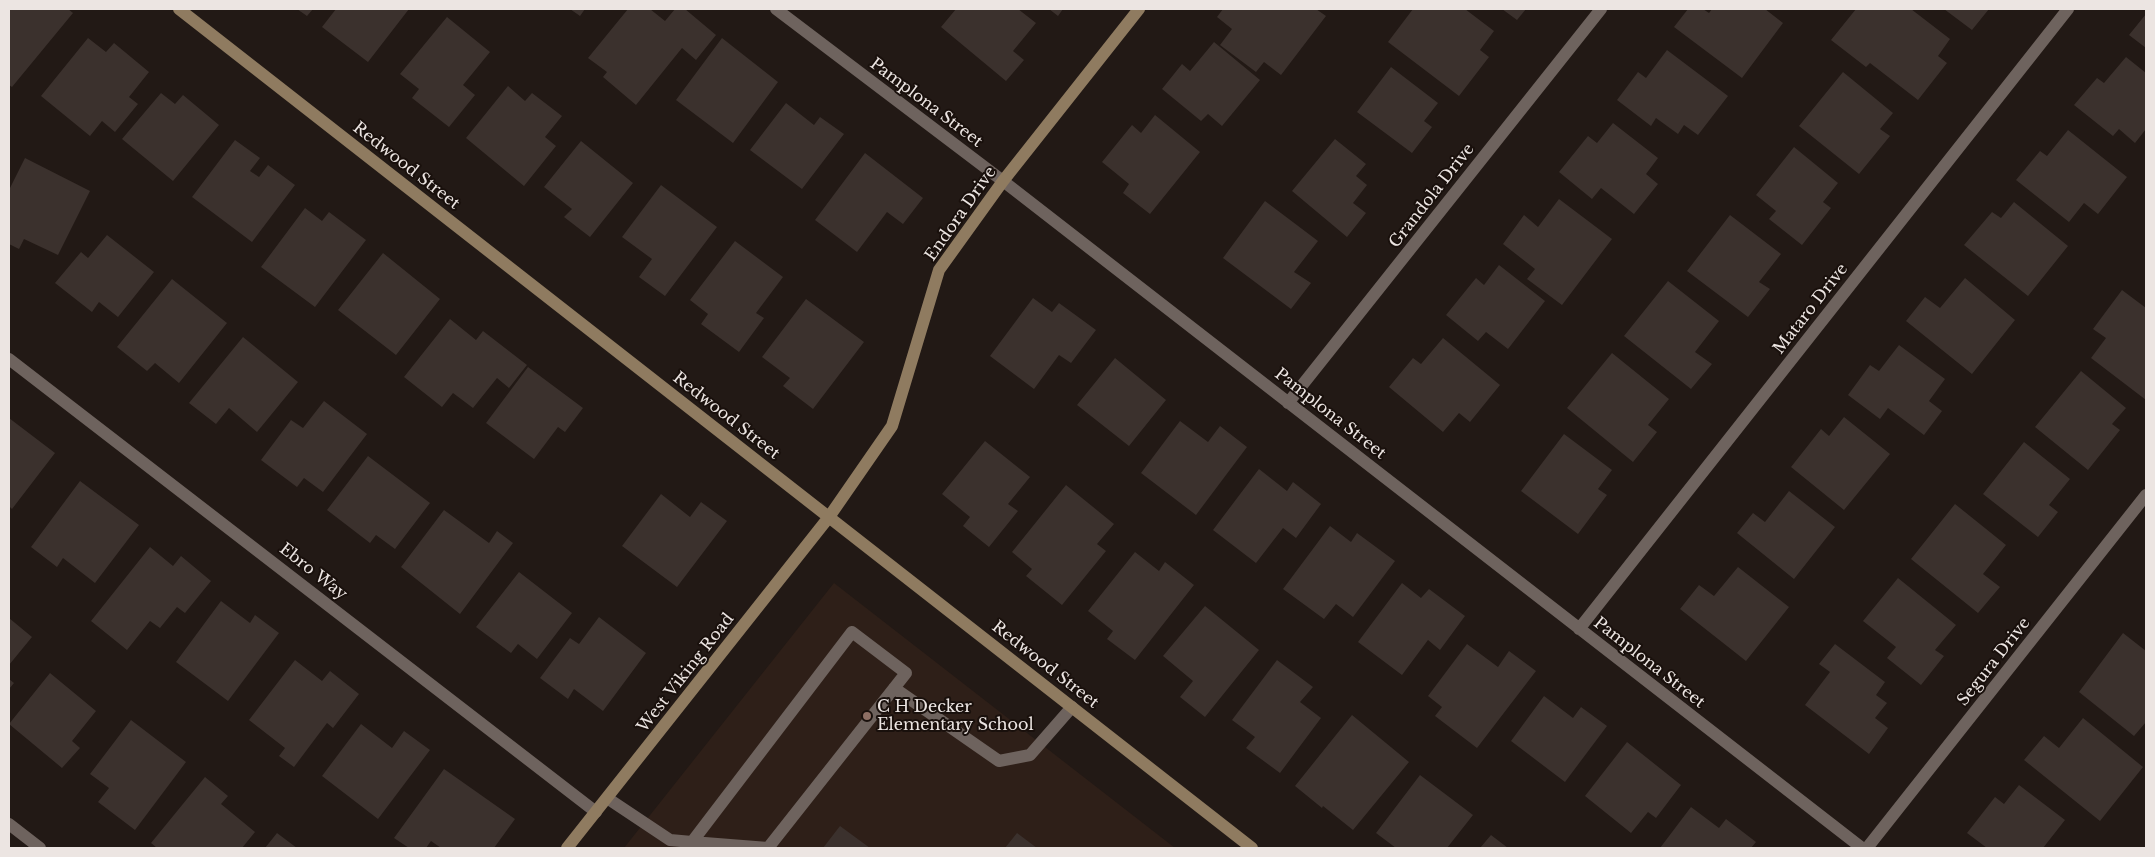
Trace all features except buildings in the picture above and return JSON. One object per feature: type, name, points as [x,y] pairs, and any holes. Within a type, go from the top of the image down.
[{"type":"street","name":"Redwood Street","points":[[178,9],[1252,848]]},
{"type":"street","name":"Pamplona Street","points":[[776,9],[1003,182],[1862,848]]},
{"type":"street","name":"Endora Drive","points":[[830,517],[892,426],[939,270],[1003,182],[1139,9]]},
{"type":"street","name":"Grandola Drive","points":[[1288,403],[1602,9]]},
{"type":"street","name":"Mataro Drive","points":[[1579,629],[2068,9]]},
{"type":"street","name":"Ebro Way","points":[[9,358],[596,812]]},
{"type":"street","name":"Segura Drive","points":[[1867,848],[2146,495]]},
{"type":"street","name":"West Viking Road","points":[[567,848],[830,517]]},
{"type":"street","points":[[607,798],[670,840],[692,842],[768,848],[906,673],[852,632],[692,842]]},
{"type":"street","points":[[894,688],[999,761],[1030,755],[1072,707]]},
{"type":"street","points":[[9,824],[40,848]]},
{"type":"shaded area","name":"C H Decker Elementary School","points":[[834,583],[1175,848],[624,848]]},
{"type":"place","name":"C H Decker Elementary School","points":[[867,716]]}]
